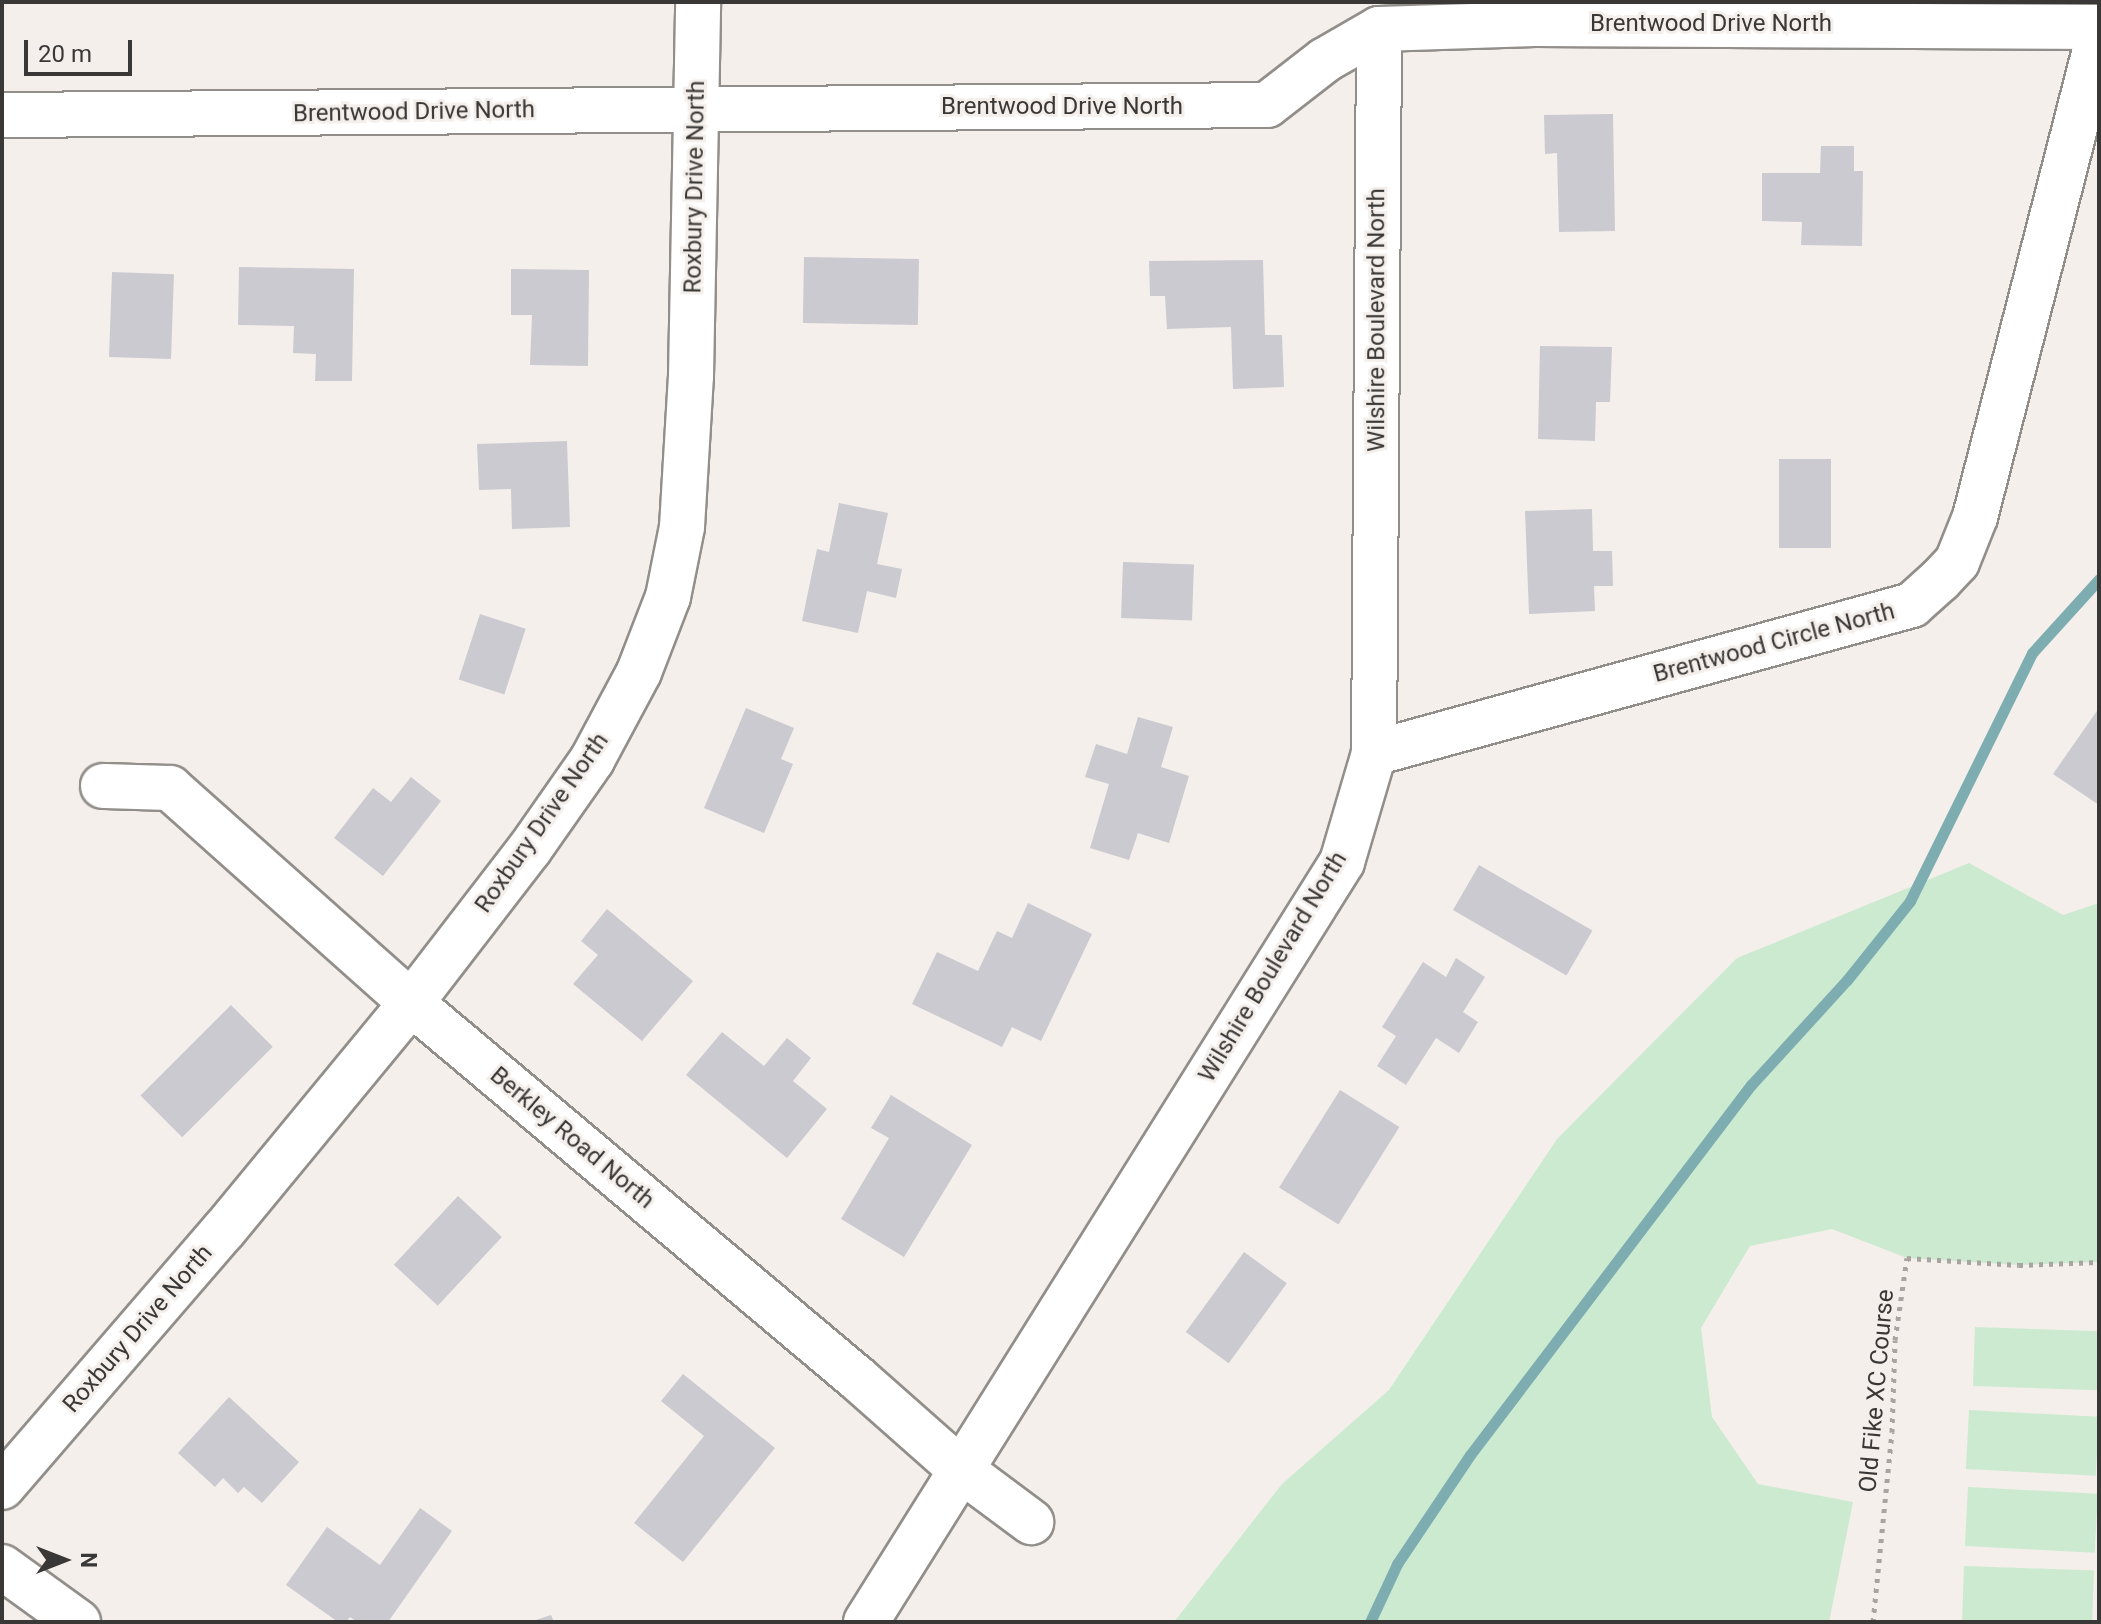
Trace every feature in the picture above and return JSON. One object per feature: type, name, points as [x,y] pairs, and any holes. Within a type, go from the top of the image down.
[{"type":"street","name":"Roxbury Drive North","points":[[2,1487],[224,1230],[411,1003],[529,850],[592,760],[639,672],[668,597],[682,527],[691,376],[698,2]]},
{"type":"street","name":"Brentwood Drive North","points":[[2,115],[1267,105],[1325,60],[1379,29],[1535,24],[2099,27]]},
{"type":"street","name":"Wilshire Boulevard North","points":[[866,1622],[1342,862],[1374,753],[1379,29]]},
{"type":"street","name":"Brentwood Circle North","points":[[1374,753],[1912,605],[1940,580],[1957,562],[1975,517],[2099,35]]},
{"type":"street","name":"Berkley Road North","points":[[103,786],[170,788],[411,1003],[845,1367],[960,1469],[1031,1522]]},
{"type":"street","points":[[2,1567],[78,1622]]},
{"type":"path","name":"Old Fike XC Course","points":[[1873,1622],[1892,1432],[1895,1340],[1907,1258],[2019,1265],[2099,1262]]},
{"type":"green space","points":[[1969,863],[2063,915],[2099,903],[2099,1262],[2019,1265],[1907,1258],[1832,1229],[1750,1246],[1701,1328],[1712,1417],[1758,1484],[1853,1502],[1829,1622],[1174,1622],[1282,1484],[1389,1390],[1557,1139],[1737,958]]},
{"type":"green space","points":[[1975,1327],[2099,1331],[2097,1390],[1973,1386]]},
{"type":"green space","points":[[1969,1410],[2099,1417],[2096,1476],[1966,1469]]},
{"type":"green space","points":[[1968,1487],[2098,1494],[2095,1553],[1965,1546]]},
{"type":"green space","points":[[1964,1566],[2094,1571],[2092,1622],[1962,1622]]},
{"type":"building","points":[[1613,114],[1615,231],[1559,232],[1557,153],[1545,154],[1544,115]]},
{"type":"building","points":[[1821,146],[1854,146],[1854,171],[1863,171],[1862,246],[1801,245],[1802,222],[1762,221],[1762,173],[1820,173]]},
{"type":"building","points":[[804,257],[919,259],[918,325],[803,323]]},
{"type":"building","points":[[1263,260],[1265,335],[1282,335],[1284,387],[1233,389],[1231,327],[1167,329],[1165,296],[1150,296],[1149,261]]},
{"type":"building","points":[[239,267],[354,269],[352,381],[315,381],[316,354],[293,353],[294,326],[238,325]]},
{"type":"building","points":[[511,269],[589,270],[588,366],[530,365],[532,315],[511,315]]},
{"type":"building","points":[[112,272],[174,274],[171,359],[109,357]]},
{"type":"building","points":[[1540,346],[1612,347],[1610,402],[1596,402],[1595,441],[1538,439]]},
{"type":"building","points":[[567,441],[570,527],[512,529],[511,489],[479,490],[477,444]]},
{"type":"building","points":[[1779,459],[1831,459],[1831,548],[1779,548]]},
{"type":"building","points":[[839,503],[888,513],[877,564],[902,569],[896,598],[867,591],[858,633],[802,621],[817,549],[829,552]]},
{"type":"building","points":[[1592,509],[1593,551],[1612,551],[1613,586],[1594,586],[1595,611],[1529,614],[1525,511]]},
{"type":"building","points":[[1123,562],[1194,564],[1192,620],[1121,618]]},
{"type":"building","points":[[480,614],[526,629],[504,694],[459,680]]},
{"type":"building","points":[[746,708],[794,728],[781,759],[793,764],[764,833],[704,808]]},
{"type":"building","points":[[2099,708],[2099,805],[2053,774]]},
{"type":"building","points":[[1138,717],[1173,727],[1161,767],[1189,776],[1169,843],[1138,833],[1129,860],[1090,848],[1109,784],[1085,777],[1096,744],[1127,754]]},
{"type":"building","points":[[411,777],[441,801],[383,876],[334,838],[373,788],[391,802]]},
{"type":"building","points":[[1479,865],[1592,930],[1566,976],[1453,910]]},
{"type":"building","points":[[1028,903],[1092,934],[1041,1041],[1012,1027],[1002,1047],[912,1004],[937,952],[978,971],[997,931],[1012,938]]},
{"type":"building","points":[[607,909],[693,981],[642,1041],[573,984],[598,955],[581,941]]},
{"type":"building","points":[[1456,958],[1485,977],[1463,1012],[1478,1022],[1459,1053],[1436,1038],[1406,1085],[1377,1066],[1396,1036],[1382,1027],[1423,962],[1446,977]]},
{"type":"building","points":[[231,1005],[273,1047],[182,1137],[140,1096]]},
{"type":"building","points":[[722,1032],[764,1066],[787,1038],[811,1058],[793,1081],[827,1109],[787,1158],[686,1075]]},
{"type":"building","points":[[1340,1090],[1399,1127],[1338,1225],[1279,1188]]},
{"type":"building","points":[[891,1095],[972,1145],[904,1257],[841,1219],[889,1138],[871,1128]]},
{"type":"building","points":[[458,1196],[502,1237],[438,1306],[394,1265]]},
{"type":"building","points":[[1244,1252],[1287,1283],[1229,1363],[1186,1332]]},
{"type":"building","points":[[683,1374],[775,1448],[683,1562],[634,1523],[704,1436],[661,1401]]},
{"type":"building","points":[[229,1397],[299,1462],[262,1503],[244,1487],[238,1493],[223,1478],[215,1487],[178,1453]]},
{"type":"building","points":[[420,1508],[452,1531],[388,1622],[357,1622],[350,1617],[346,1622],[338,1622],[286,1585],[327,1527],[380,1565]]},
{"type":"building","points":[[551,1615],[554,1622],[533,1622],[533,1621]]},
{"type":"waterway","points":[[1370,1622],[1397,1564],[1470,1455],[1751,1085],[1847,980],[1910,901],[2032,653],[2099,579]]}]
